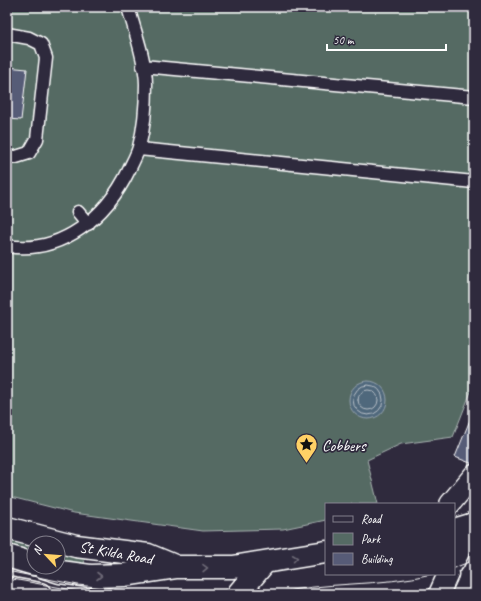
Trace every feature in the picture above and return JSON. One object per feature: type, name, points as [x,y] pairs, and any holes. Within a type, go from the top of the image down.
[{"type":"main road","name":"St Kilda Road","points":[[7,528],[76,546],[148,555],[177,567]]},
{"type":"main road","name":"St Kilda Road","points":[[66,573],[90,576],[125,575],[177,567],[233,567],[325,552]]},
{"type":"main road","points":[[7,556],[26,562]]},
{"type":"main road","points":[[238,594],[265,562]]},
{"type":"main road","points":[[7,588],[40,594]]},
{"type":"street","points":[[7,246],[20,248],[38,246],[67,236],[88,224],[116,192],[139,149],[146,83],[128,7]]},
{"type":"street","points":[[7,34],[30,38],[41,44],[46,58],[37,139],[29,152],[16,157],[7,157]]},
{"type":"street","points":[[143,66],[474,97]]},
{"type":"street","points":[[139,149],[474,182]]},
{"type":"street","points":[[78,212],[88,224]]},
{"type":"street","points":[[451,503],[474,475]]},
{"type":"street","points":[[455,560],[469,525]]},
{"type":"street","points":[[439,594],[448,575]]},
{"type":"green space","points":[[7,7],[474,7],[474,384],[453,437],[401,444],[367,460],[378,503],[325,503],[325,520],[283,529],[203,531],[74,513],[7,496]]},
{"type":"green space","points":[[7,536],[26,541],[26,552],[7,546]]},
{"type":"green space","points":[[66,551],[85,555],[84,566],[66,562]]},
{"type":"water","points":[[364,381],[372,381],[379,384],[384,389],[387,400],[384,411],[379,416],[372,419],[364,419],[357,416],[352,411],[349,404],[349,396],[352,389],[357,384]]},
{"type":"building","points":[[7,67],[27,69],[21,120],[7,119]]},
{"type":"building","points":[[474,410],[474,464],[473,464],[455,457]]},
{"type":"tram line","points":[[455,568],[474,560]]},
{"type":"tram line","points":[[7,571],[78,585],[157,594]]},
{"type":"tram line","points":[[272,594],[312,587],[392,581],[427,575]]},
{"type":"tram line","points":[[7,578],[95,594]]},
{"type":"place","name":"Cobbers","points":[[306,464]]}]
